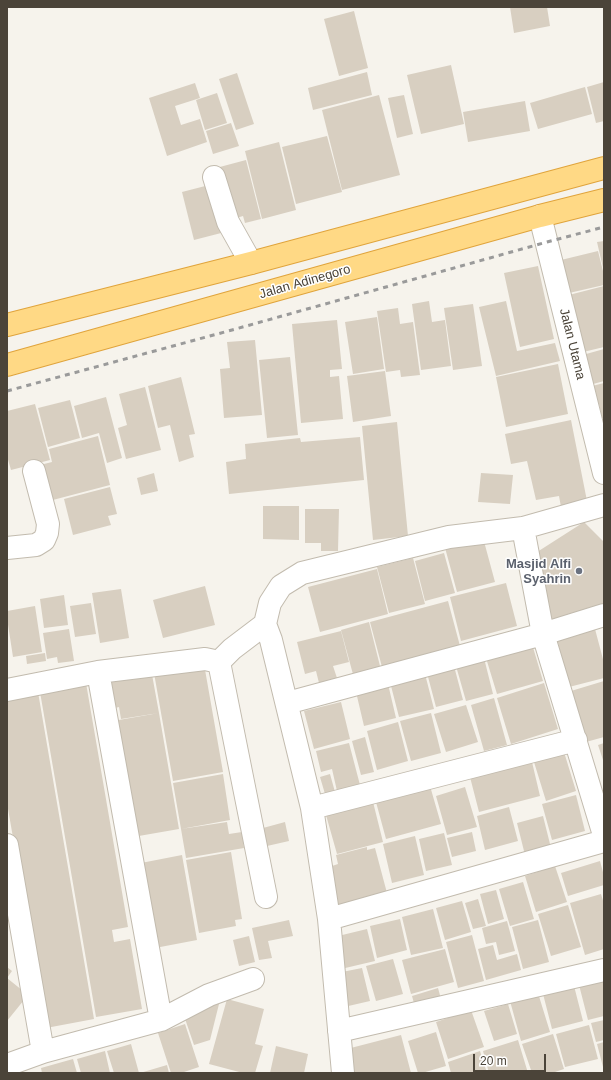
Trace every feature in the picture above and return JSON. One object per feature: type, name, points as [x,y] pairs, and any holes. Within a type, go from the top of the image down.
[{"type":"highway","points":[[7,325],[250,263],[604,168]]},
{"type":"highway","name":"Jalan Adinegoro","points":[[7,365],[540,216],[604,200]]},
{"type":"street","points":[[214,177],[228,222],[250,263]]},
{"type":"street","name":"Jalan Utama","points":[[540,216],[604,472]]},
{"type":"street","points":[[7,548],[36,545],[44,540],[47,533],[48,524],[34,471]]},
{"type":"street","points":[[342,1073],[340,1031],[329,919],[312,808],[271,640],[265,624],[270,603],[281,586],[302,573],[449,536],[524,528],[604,505]]},
{"type":"street","points":[[524,528],[543,634],[604,835]]},
{"type":"street","points":[[287,703],[543,634],[604,615]]},
{"type":"street","points":[[219,662],[232,649],[265,624]]},
{"type":"street","points":[[7,690],[98,672],[204,659],[219,662]]},
{"type":"street","points":[[219,662],[266,897]]},
{"type":"street","points":[[98,672],[160,1020]]},
{"type":"street","points":[[312,808],[576,740]]},
{"type":"street","points":[[329,919],[604,841]]},
{"type":"street","points":[[7,845],[15,940],[43,1052]]},
{"type":"street","points":[[340,1031],[604,970]]},
{"type":"street","points":[[7,1065],[43,1052],[160,1020],[209,995],[253,979]]},
{"type":"building","points":[[510,7],[547,7],[550,26],[514,33]]},
{"type":"building","points":[[354,11],[368,68],[339,76],[324,19]]},
{"type":"building","points":[[451,65],[464,124],[421,134],[407,75]]},
{"type":"building","points":[[367,72],[372,95],[313,110],[308,88]]},
{"type":"building","points":[[237,73],[254,124],[236,130],[219,79]]},
{"type":"building","points":[[604,82],[604,121],[596,123],[587,87]]},
{"type":"building","points":[[195,83],[200,98],[175,106],[181,125],[200,119],[207,142],[167,156],[149,98]]},
{"type":"building","points":[[585,87],[592,114],[538,129],[530,103]]},
{"type":"building","points":[[217,93],[227,123],[205,130],[196,100]]},
{"type":"building","points":[[379,95],[400,175],[342,190],[322,110]]},
{"type":"building","points":[[404,95],[413,134],[397,138],[388,98]]},
{"type":"building","points":[[525,101],[530,131],[468,142],[463,112]]},
{"type":"building","points":[[231,123],[239,146],[213,154],[206,131]]},
{"type":"building","points":[[327,136],[342,192],[296,204],[282,147]]},
{"type":"building","points":[[279,142],[296,210],[262,219],[245,151]]},
{"type":"building","points":[[246,160],[261,219],[245,223],[243,216],[230,220],[216,168]]},
{"type":"building","points":[[213,184],[225,232],[194,240],[182,192]]},
{"type":"building","points":[[604,241],[604,268],[603,268],[597,242]]},
{"type":"building","points":[[598,251],[604,275],[604,285],[569,293],[561,260]]},
{"type":"building","points":[[538,266],[554,339],[520,347],[504,273]]},
{"type":"building","points":[[604,286],[604,347],[579,353],[565,296]]},
{"type":"building","points":[[429,301],[432,322],[445,320],[451,366],[421,370],[412,304]]},
{"type":"building","points":[[506,301],[517,351],[555,343],[560,361],[496,376],[479,307]]},
{"type":"building","points":[[473,304],[482,366],[453,370],[444,308]]},
{"type":"building","points":[[398,308],[400,324],[413,322],[420,375],[401,377],[400,370],[386,372],[377,311]]},
{"type":"building","points":[[377,317],[384,369],[353,374],[345,322]]},
{"type":"building","points":[[337,320],[342,369],[330,370],[330,377],[339,376],[343,419],[301,423],[292,324]]},
{"type":"building","points":[[255,340],[262,415],[224,418],[220,369],[230,368],[227,342]]},
{"type":"building","points":[[604,349],[604,381],[586,386],[579,356]]},
{"type":"building","points":[[290,357],[298,435],[267,438],[259,360]]},
{"type":"building","points":[[558,364],[568,414],[506,427],[496,377]]},
{"type":"building","points":[[385,371],[391,416],[353,422],[347,376]]},
{"type":"building","points":[[181,377],[195,434],[189,435],[194,457],[179,462],[170,425],[158,428],[148,386]]},
{"type":"building","points":[[604,383],[604,418],[602,418],[599,404],[593,406],[588,387]]},
{"type":"building","points":[[145,387],[161,450],[126,459],[118,428],[127,425],[119,394]]},
{"type":"building","points":[[106,397],[122,458],[107,463],[99,433],[82,438],[74,406]]},
{"type":"building","points":[[70,400],[80,438],[48,447],[38,408]]},
{"type":"building","points":[[35,404],[50,460],[11,470],[7,456],[7,411]]},
{"type":"building","points":[[571,420],[587,501],[561,507],[559,496],[536,500],[527,461],[511,464],[505,434]]},
{"type":"building","points":[[397,422],[408,536],[373,540],[362,426]]},
{"type":"building","points":[[98,436],[110,485],[49,501],[40,465],[52,462],[49,449]]},
{"type":"building","points":[[360,437],[364,480],[229,494],[226,462],[246,459],[245,444],[300,438],[301,442]]},
{"type":"building","points":[[154,473],[158,491],[141,495],[137,478]]},
{"type":"building","points":[[481,473],[513,475],[510,504],[478,502]]},
{"type":"building","points":[[110,487],[117,514],[108,516],[111,525],[73,535],[64,499]]},
{"type":"building","points":[[263,506],[299,506],[299,540],[263,539]]},
{"type":"building","points":[[305,509],[339,509],[338,551],[321,551],[321,543],[305,543]]},
{"type":"building","points":[[584,522],[604,542],[604,604],[549,621],[534,554]]},
{"type":"building","points":[[482,534],[495,582],[457,592],[444,544]]},
{"type":"building","points":[[444,553],[455,593],[425,601],[415,561]]},
{"type":"building","points":[[413,558],[425,604],[389,613],[377,567]]},
{"type":"building","points":[[377,569],[388,614],[320,632],[308,587]]},
{"type":"building","points":[[506,583],[517,626],[461,641],[450,597]]},
{"type":"building","points":[[205,586],[215,625],[163,638],[153,600]]},
{"type":"building","points":[[121,589],[129,638],[100,643],[92,593]]},
{"type":"building","points":[[64,595],[68,625],[44,628],[40,599]]},
{"type":"building","points":[[448,601],[460,646],[382,667],[370,622]]},
{"type":"building","points":[[91,603],[96,634],[75,637],[70,606]]},
{"type":"building","points":[[35,606],[42,652],[13,657],[7,611]]},
{"type":"building","points":[[369,622],[381,670],[354,678],[341,630]]},
{"type":"building","points":[[69,629],[74,661],[58,663],[57,657],[47,659],[43,633]]},
{"type":"building","points":[[595,629],[604,663],[604,678],[569,687],[557,639]]},
{"type":"building","points":[[341,631],[349,662],[333,666],[337,678],[319,683],[316,671],[305,674],[297,642]]},
{"type":"building","points":[[532,644],[543,681],[497,694],[486,658]]},
{"type":"building","points":[[45,653],[46,661],[27,664],[26,656]]},
{"type":"building","points":[[484,658],[493,694],[466,701],[456,666]]},
{"type":"building","points":[[204,664],[223,772],[173,781],[154,673]]},
{"type":"building","points":[[454,666],[463,700],[436,707],[427,673]]},
{"type":"building","points":[[151,669],[159,713],[121,719],[119,707],[111,709],[106,677]]},
{"type":"building","points":[[425,674],[434,709],[399,717],[390,682]]},
{"type":"building","points":[[604,681],[604,737],[586,742],[571,691]]},
{"type":"building","points":[[86,683],[128,927],[112,930],[114,942],[130,939],[142,1009],[96,1017],[40,692]]},
{"type":"building","points":[[544,683],[558,729],[511,744],[497,698]]},
{"type":"building","points":[[388,684],[396,718],[364,726],[356,692]]},
{"type":"building","points":[[38,692],[94,1019],[46,1028],[7,803],[7,697]]},
{"type":"building","points":[[494,698],[507,745],[484,751],[471,705]]},
{"type":"building","points":[[341,702],[350,739],[314,749],[304,711]]},
{"type":"building","points":[[466,705],[478,742],[446,752],[434,714]]},
{"type":"building","points":[[159,713],[179,829],[133,837],[113,721]]},
{"type":"building","points":[[431,713],[441,753],[411,761],[400,721]]},
{"type":"building","points":[[398,722],[408,761],[377,770],[367,731]]},
{"type":"building","points":[[365,737],[374,772],[361,775],[352,741]]},
{"type":"building","points":[[349,743],[360,785],[337,791],[332,769],[321,772],[316,751]]},
{"type":"building","points":[[604,743],[604,763],[598,745]]},
{"type":"building","points":[[564,752],[576,791],[546,801],[534,762]]},
{"type":"building","points":[[532,762],[540,796],[479,812],[470,777]]},
{"type":"building","points":[[223,774],[230,820],[181,829],[173,783]]},
{"type":"building","points":[[330,774],[335,792],[325,794],[320,777]]},
{"type":"building","points":[[430,786],[441,824],[386,839],[376,802]]},
{"type":"building","points":[[465,787],[477,827],[447,835],[436,796]]},
{"type":"building","points":[[576,795],[585,831],[552,840],[542,804]]},
{"type":"building","points":[[373,802],[383,842],[337,854],[326,815]]},
{"type":"building","points":[[509,807],[518,841],[485,850],[477,816]]},
{"type":"building","points":[[543,816],[551,848],[525,855],[517,823]]},
{"type":"building","points":[[227,822],[229,834],[242,832],[244,848],[186,858],[181,829]]},
{"type":"building","points":[[285,822],[289,841],[267,846],[263,828]]},
{"type":"building","points":[[472,832],[476,851],[452,857],[447,838]]},
{"type":"building","points":[[444,833],[452,865],[426,871],[419,839]]},
{"type":"building","points":[[415,836],[424,875],[392,883],[383,844]]},
{"type":"building","points":[[367,847],[367,850],[375,848],[387,893],[336,907],[326,868],[338,864],[336,855]]},
{"type":"building","points":[[231,852],[242,919],[235,920],[236,926],[199,933],[186,860]]},
{"type":"building","points":[[182,855],[197,940],[155,948],[141,863]]},
{"type":"building","points":[[600,861],[604,876],[604,885],[568,896],[561,873]]},
{"type":"building","points":[[555,866],[567,902],[536,912],[525,876]]},
{"type":"building","points":[[523,882],[534,919],[510,926],[499,889]]},
{"type":"building","points":[[496,890],[504,919],[488,924],[480,894]]},
{"type":"building","points":[[601,894],[604,904],[604,949],[585,955],[570,903]]},
{"type":"building","points":[[478,899],[486,926],[473,929],[465,903]]},
{"type":"building","points":[[462,901],[471,932],[445,940],[436,908]]},
{"type":"building","points":[[568,905],[581,947],[551,956],[538,914]]},
{"type":"building","points":[[433,909],[443,948],[411,955],[402,917]]},
{"type":"building","points":[[400,919],[407,950],[377,958],[370,926]]},
{"type":"building","points":[[289,920],[293,936],[268,941],[272,958],[259,960],[252,928]]},
{"type":"building","points":[[538,920],[549,962],[523,969],[512,927]]},
{"type":"building","points":[[507,921],[515,951],[499,955],[496,942],[486,944],[482,928]]},
{"type":"building","points":[[367,929],[375,961],[341,969],[334,937]]},
{"type":"building","points":[[472,935],[484,981],[458,988],[446,942]]},
{"type":"building","points":[[249,936],[255,962],[239,966],[233,940]]},
{"type":"building","points":[[493,945],[497,960],[517,954],[521,970],[486,980],[478,949]]},
{"type":"building","points":[[445,949],[454,982],[411,994],[402,960]]},
{"type":"building","points":[[393,959],[403,994],[376,1001],[366,966]]},
{"type":"building","points":[[7,967],[12,971],[7,978]]},
{"type":"building","points":[[362,968],[370,1001],[344,1007],[337,973]]},
{"type":"building","points":[[604,974],[604,1016],[588,1020],[578,981]]},
{"type":"building","points":[[7,978],[28,995],[7,1021]]},
{"type":"building","points":[[573,982],[583,1021],[552,1029],[542,990]]},
{"type":"building","points":[[438,988],[441,999],[415,1007],[412,996]]},
{"type":"building","points":[[538,993],[550,1032],[521,1041],[510,1001]]},
{"type":"building","points":[[221,996],[210,1040],[194,1045],[182,1010]]},
{"type":"building","points":[[227,999],[264,1009],[255,1044],[263,1046],[255,1073],[243,1073],[209,1064]]},
{"type":"building","points":[[508,1004],[517,1034],[494,1041],[484,1011]]},
{"type":"building","points":[[471,1010],[484,1047],[448,1059],[436,1022]]},
{"type":"building","points":[[604,1020],[604,1040],[596,1042],[591,1023]]},
{"type":"building","points":[[185,1024],[199,1067],[181,1073],[171,1073],[158,1033]]},
{"type":"building","points":[[589,1025],[598,1059],[565,1067],[556,1034]]},
{"type":"building","points":[[436,1032],[446,1066],[418,1073],[408,1041]]},
{"type":"building","points":[[553,1034],[564,1069],[552,1073],[532,1073],[522,1044]]},
{"type":"building","points":[[401,1035],[411,1073],[349,1073],[343,1050]]},
{"type":"building","points":[[518,1040],[528,1073],[489,1073],[483,1051]]},
{"type":"building","points":[[604,1042],[604,1066],[603,1067],[597,1044]]},
{"type":"building","points":[[131,1044],[139,1073],[114,1073],[107,1051]]},
{"type":"building","points":[[276,1046],[308,1054],[304,1073],[270,1073]]},
{"type":"building","points":[[105,1051],[110,1073],[81,1073],[77,1059]]},
{"type":"building","points":[[480,1051],[487,1073],[451,1073],[448,1062]]},
{"type":"building","points":[[73,1059],[77,1073],[42,1073],[41,1068]]},
{"type":"building","points":[[167,1065],[169,1073],[140,1073]]},
{"type":"railway","points":[[7,391],[604,227]]},
{"type":"place","name":"Masjid Alfi Syahrin","points":[[579,571]]}]
